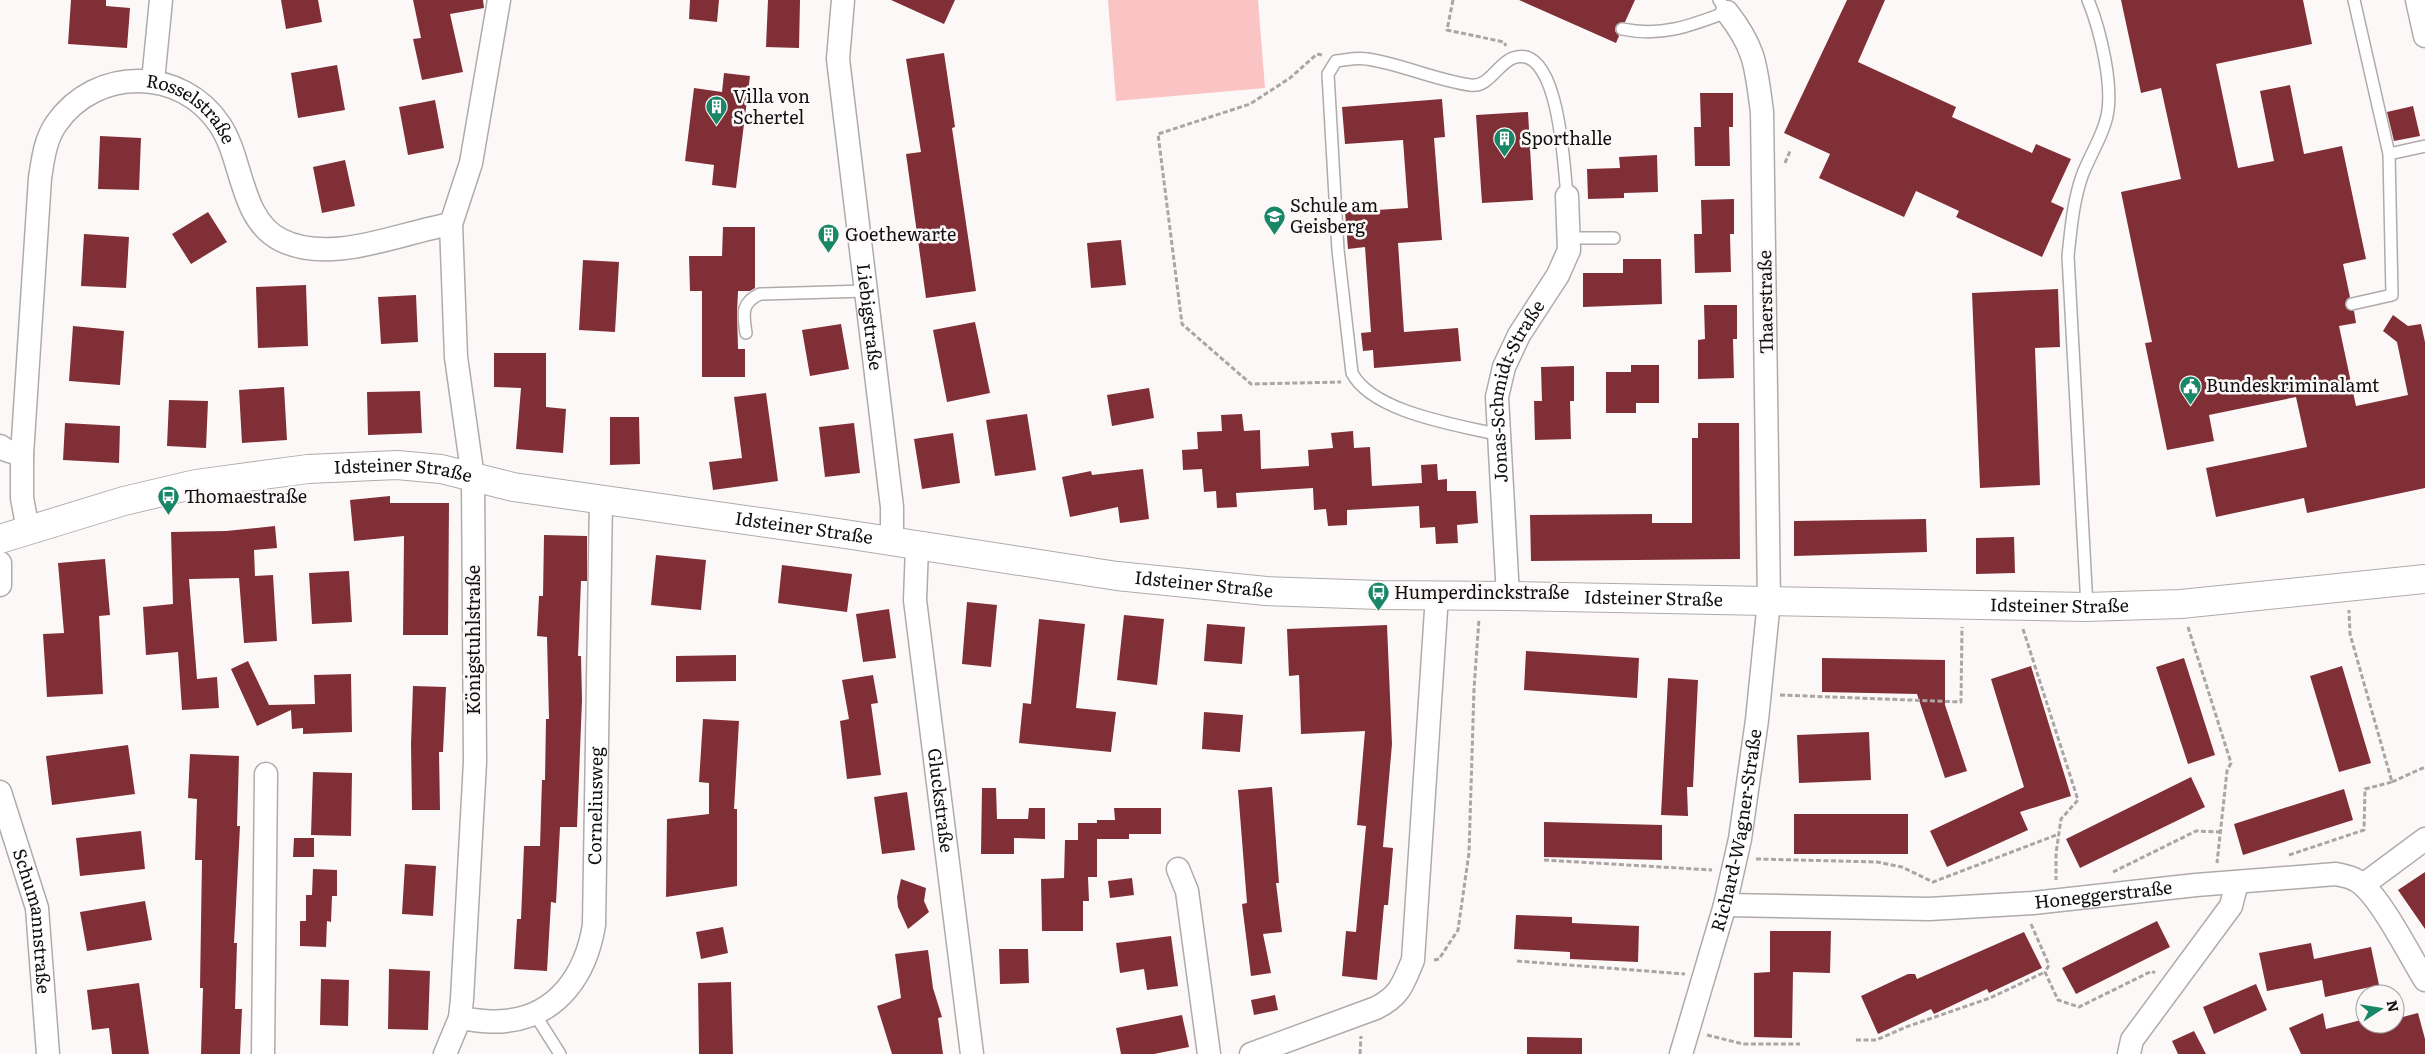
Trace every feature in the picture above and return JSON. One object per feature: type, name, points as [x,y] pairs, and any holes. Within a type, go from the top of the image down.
[{"type":"street","points":[[153,81],[161,0]]},
{"type":"street","points":[[451,224],[471,163],[499,0]]},
{"type":"street","name":"Liebigstraße","points":[[842,0],[838,59],[892,507],[904,544]]},
{"type":"street","points":[[2417,0],[2425,36]]},
{"type":"street","name":"Thaerstraße","points":[[1723,6],[1753,52],[1762,112],[1769,601]]},
{"type":"street","name":"Rosselstraße","points":[[28,530],[22,498],[22,455],[40,178],[44,150],[56,124],[74,103],[98,88],[125,80],[153,81],[179,89],[187,94],[202,104],[220,125],[250,204],[261,224],[278,239],[299,248],[348,247],[451,224]]},
{"type":"street","name":"Jonas-Schmidt-Straße","points":[[1508,596],[1497,397],[1504,366],[1520,335],[1558,275],[1569,250],[1570,238],[1566,196]]},
{"type":"street","name":"Königstuhlstraße","points":[[444,1054],[460,1018],[475,762],[473,478],[456,357],[451,224]]},
{"type":"street","points":[[0,446],[22,455]]},
{"type":"street","name":"Idsteiner Straße","points":[[0,539],[132,499],[244,476],[308,469],[397,465],[441,469],[513,487],[1117,576],[1313,594],[1481,595],[2087,607],[2181,604],[2425,579]]},
{"type":"street","name":"Corneliusweg","points":[[460,1018],[508,1021],[549,1006],[571,986],[585,962],[591,946],[594,925],[602,499]]},
{"type":"street","name":"Gluckstraße","points":[[904,544],[915,600],[972,1054]]},
{"type":"street","points":[[0,562],[0,585]]},
{"type":"street","points":[[1251,1054],[1376,1008],[1391,1000],[1402,988],[1413,960],[1437,595]]},
{"type":"street","name":"Richard-Wagner-Straße","points":[[1681,1054],[1725,905],[1734,865],[1760,695],[1769,601]]},
{"type":"street","points":[[263,1054],[266,774]]},
{"type":"street","name":"Schumannstraße","points":[[0,792],[38,908],[48,1054]]},
{"type":"street","points":[[2363,885],[2425,839]]},
{"type":"street","points":[[1178,869],[1187,891],[1209,1054]]},
{"type":"street","name":"Honeggerstraße","points":[[1725,905],[1929,909],[2056,900],[2336,874],[2352,878],[2363,885],[2375,898],[2425,980]]},
{"type":"street","points":[[2128,1054],[2132,1040],[2231,906],[2237,882]]},
{"type":"lane","points":[[2087,607],[2068,256],[2073,211],[2082,178],[2107,119],[2108,96],[2104,53],[2088,0]]},
{"type":"lane","points":[[2352,304],[2392,295],[2389,154],[2354,0]]},
{"type":"lane","points":[[1622,29],[1641,33],[1676,30],[1723,6]]},
{"type":"lane","points":[[1499,434],[1412,414],[1366,390],[1357,382],[1349,358],[1332,172],[1328,74],[1336,61],[1365,58],[1431,78],[1473,86],[1486,80],[1512,58],[1523,56],[1533,60],[1545,76],[1556,102],[1566,196]]},
{"type":"lane","points":[[2389,154],[2425,146]]},
{"type":"lane","points":[[1570,238],[1614,238]]},
{"type":"lane","points":[[746,333],[743,312],[749,299],[760,294],[866,291]]},
{"type":"lane","points":[[534,1013],[560,1054]]},
{"type":"path","points":[[1453,0],[1447,30],[1504,42],[1512,58]]},
{"type":"path","points":[[1336,61],[1317,54],[1290,78],[1250,104],[1158,134],[1182,324],[1251,384],[1357,382]]},
{"type":"path","points":[[1787,159],[1790,151]]},
{"type":"path","points":[[2347,587],[2350,634],[2392,782]]},
{"type":"path","points":[[1408,972],[1439,959],[1458,930],[1469,853],[1474,689],[1481,595]]},
{"type":"path","points":[[2181,604],[2231,763],[2227,772],[2215,884]]},
{"type":"path","points":[[1760,695],[1961,702],[1963,605]]},
{"type":"path","points":[[2016,606],[2078,800],[2061,819],[2056,853],[2056,900]]},
{"type":"path","points":[[2281,858],[2364,830],[2365,789],[2392,782],[2425,766]]},
{"type":"path","points":[[2108,874],[2196,830],[2220,832]]},
{"type":"path","points":[[1544,860],[1734,865],[1876,862],[1902,868],[1933,882],[2059,833]]},
{"type":"path","points":[[1856,1040],[1876,1040],[1906,1027],[1990,998],[2046,972],[2049,965],[2021,903]]},
{"type":"path","points":[[1517,961],[1705,975]]},
{"type":"path","points":[[2046,972],[2058,1000],[2079,1007],[2152,971],[2173,984]]},
{"type":"path","points":[[1689,1031],[1742,1044],[1800,1044]]},
{"type":"shaded area","points":[[1108,0],[1258,0],[1265,88],[1116,101]]},
{"type":"building","points":[[71,0],[106,0],[106,6],[130,8],[127,48],[68,44]]},
{"type":"building","points":[[281,0],[318,0],[322,22],[286,29]]},
{"type":"building","points":[[413,0],[483,0],[484,8],[450,14],[463,72],[422,80],[413,39],[421,38]]},
{"type":"building","points":[[690,0],[719,0],[717,22],[689,19]]},
{"type":"building","points":[[768,0],[800,0],[799,48],[766,47]]},
{"type":"building","points":[[891,0],[955,0],[944,24]]},
{"type":"building","points":[[1519,0],[1635,0],[1625,22],[1616,25],[1615,31],[1619,36],[1616,43]]},
{"type":"building","points":[[1847,0],[1885,0],[1858,62],[1956,107],[1952,117],[2032,153],[2036,144],[2071,159],[2051,202],[2064,208],[2042,257],[1956,217],[1959,211],[1916,191],[1904,217],[1819,178],[1830,154],[1784,133]]},
{"type":"building","points":[[2121,0],[2303,0],[2312,44],[2216,64],[2238,168],[2274,161],[2260,91],[2290,85],[2304,154],[2342,146],[2366,259],[2343,264],[2350,297],[2345,305],[2347,309],[2354,311],[2356,323],[2339,326],[2356,406],[2408,395],[2397,342],[2383,331],[2393,315],[2408,326],[2421,324],[2425,342],[2425,488],[2307,513],[2304,498],[2216,517],[2206,468],[2307,447],[2296,397],[2209,415],[2214,441],[2167,450],[2145,343],[2152,342],[2121,192],[2181,179],[2161,88],[2141,93]]},
{"type":"building","points":[[944,53],[955,127],[952,128],[976,291],[926,298],[906,154],[921,152],[906,59]]},
{"type":"building","points":[[337,65],[345,110],[298,118],[291,73]]},
{"type":"building","name":"Villa von Schertel","points":[[724,73],[750,76],[736,188],[712,185],[714,165],[685,161],[694,88],[722,92]]},
{"type":"building","points":[[1700,93],[1733,93],[1733,127],[1729,127],[1730,166],[1695,166],[1694,127],[1701,127]]},
{"type":"building","points":[[1442,99],[1445,137],[1434,138],[1442,240],[1398,243],[1404,332],[1458,328],[1461,361],[1374,368],[1373,350],[1363,351],[1361,333],[1371,332],[1365,247],[1348,249],[1345,212],[1408,208],[1403,140],[1345,144],[1342,107]]},
{"type":"building","points":[[435,100],[444,148],[408,155],[399,107]]},
{"type":"building","points":[[2413,106],[2420,136],[2394,141],[2387,112]]},
{"type":"building","name":"Sporthalle","points":[[1528,112],[1533,200],[1482,203],[1476,115]]},
{"type":"building","points":[[100,136],[141,138],[139,190],[98,189]]},
{"type":"building","points":[[1657,155],[1658,192],[1624,193],[1624,198],[1588,199],[1587,169],[1620,168],[1619,157]]},
{"type":"building","points":[[345,160],[355,206],[322,213],[313,167]]},
{"type":"building","points":[[1734,199],[1734,234],[1730,234],[1731,272],[1695,273],[1694,234],[1702,234],[1701,200]]},
{"type":"building","points":[[208,212],[227,242],[191,264],[172,234]]},
{"type":"building","points":[[723,227],[755,227],[755,288],[750,291],[738,291],[738,349],[745,349],[745,377],[702,377],[702,291],[690,291],[689,256],[722,256]]},
{"type":"building","points":[[84,234],[129,237],[126,288],[81,286]]},
{"type":"building","points":[[1121,240],[1126,285],[1091,288],[1087,243]]},
{"type":"building","points":[[1623,259],[1661,259],[1662,304],[1583,307],[1583,273],[1623,273]]},
{"type":"building","points":[[583,260],[619,262],[615,332],[579,330]]},
{"type":"building","points":[[306,285],[308,346],[258,348],[256,287]]},
{"type":"building","points":[[2058,289],[2060,347],[2035,348],[2040,485],[1980,488],[1972,293]]},
{"type":"building","points":[[416,295],[418,342],[381,344],[378,297]]},
{"type":"building","points":[[1704,305],[1737,305],[1737,339],[1733,339],[1734,378],[1698,379],[1698,340],[1705,339]]},
{"type":"building","points":[[975,322],[990,393],[947,402],[933,330]]},
{"type":"building","points":[[841,324],[849,369],[810,376],[802,330]]},
{"type":"building","points":[[73,326],[124,331],[120,385],[69,381]]},
{"type":"building","points":[[494,353],[546,353],[546,407],[566,409],[563,453],[516,449],[521,388],[494,387]]},
{"type":"building","points":[[1631,365],[1659,365],[1659,403],[1636,403],[1636,413],[1606,413],[1606,372],[1631,372]]},
{"type":"building","points":[[1574,366],[1574,401],[1570,401],[1571,439],[1535,440],[1534,401],[1542,401],[1541,367]]},
{"type":"building","points":[[284,387],[287,440],[242,443],[239,390]]},
{"type":"building","points":[[1149,388],[1154,418],[1112,426],[1107,395]]},
{"type":"building","points":[[420,391],[422,433],[368,435],[367,392]]},
{"type":"building","points":[[766,393],[778,481],[713,490],[709,462],[742,458],[734,397]]},
{"type":"building","points":[[169,400],[208,401],[206,448],[167,446]]},
{"type":"building","points":[[1027,414],[1036,470],[995,476],[986,420]]},
{"type":"building","points":[[1242,414],[1244,431],[1260,430],[1261,469],[1309,466],[1308,450],[1333,448],[1331,433],[1353,431],[1354,448],[1370,447],[1372,486],[1422,483],[1421,465],[1437,464],[1438,480],[1447,479],[1447,491],[1476,491],[1478,523],[1457,525],[1458,543],[1436,544],[1435,527],[1420,528],[1419,506],[1347,510],[1347,525],[1328,526],[1326,509],[1314,510],[1313,488],[1236,493],[1237,507],[1217,508],[1216,491],[1204,492],[1202,469],[1183,470],[1182,450],[1198,449],[1197,432],[1222,431],[1221,415]]},
{"type":"building","points":[[610,417],[639,417],[640,464],[610,465]]},
{"type":"building","points":[[65,423],[120,426],[119,463],[63,460]]},
{"type":"building","points":[[854,423],[860,473],[825,477],[819,427]]},
{"type":"building","points":[[1698,423],[1739,423],[1740,559],[1531,561],[1530,515],[1652,514],[1652,523],[1692,523],[1692,438],[1698,438]]},
{"type":"building","points":[[953,433],[960,483],[922,489],[914,439]]},
{"type":"building","points":[[1143,469],[1149,519],[1120,523],[1118,507],[1070,517],[1062,477],[1091,471],[1092,475]]},
{"type":"building","points":[[390,496],[390,503],[449,503],[448,635],[403,635],[404,536],[354,541],[350,500]]},
{"type":"building","points":[[1926,519],[1927,552],[1794,556],[1794,521]]},
{"type":"building","points":[[275,526],[277,548],[254,550],[255,576],[273,575],[277,641],[244,643],[239,578],[189,579],[197,679],[217,677],[219,708],[182,710],[178,652],[146,655],[143,607],[173,604],[171,532],[226,531]]},
{"type":"building","points":[[544,535],[587,536],[587,581],[581,581],[578,656],[581,656],[582,700],[577,827],[560,827],[556,903],[551,902],[547,971],[514,969],[517,919],[521,919],[524,846],[540,846],[542,780],[545,780],[546,719],[549,719],[547,637],[537,636],[539,596],[543,596]]},
{"type":"building","points":[[2014,537],[2015,573],[1976,574],[1976,538]]},
{"type":"building","points":[[656,555],[706,560],[701,610],[651,605]]},
{"type":"building","points":[[105,559],[110,615],[99,616],[103,694],[47,697],[43,634],[64,633],[58,563]]},
{"type":"building","points":[[782,565],[852,574],[847,612],[778,603]]},
{"type":"building","points":[[349,571],[352,622],[312,624],[309,573]]},
{"type":"building","points":[[967,602],[997,605],[991,667],[962,664]]},
{"type":"building","points":[[889,609],[896,658],[863,662],[856,614]]},
{"type":"building","points":[[1124,615],[1164,619],[1157,685],[1117,680]]},
{"type":"building","points":[[1039,619],[1085,624],[1076,708],[1116,712],[1111,752],[1019,743],[1023,703],[1031,704]]},
{"type":"building","points":[[1207,624],[1245,627],[1242,664],[1204,661]]},
{"type":"building","points":[[1387,625],[1392,744],[1383,847],[1393,848],[1388,905],[1384,905],[1377,980],[1342,976],[1346,931],[1356,932],[1366,826],[1357,825],[1365,731],[1301,734],[1299,675],[1289,676],[1287,629]]},
{"type":"building","points":[[1526,651],[1639,658],[1637,698],[1524,690]]},
{"type":"building","points":[[736,655],[736,681],[676,682],[676,656]]},
{"type":"building","points":[[1822,658],[1945,660],[1945,705],[1967,771],[1945,778],[1917,694],[1822,692]]},
{"type":"building","points":[[2184,658],[2215,755],[2188,764],[2156,667]]},
{"type":"building","points":[[248,661],[269,705],[315,704],[314,675],[351,674],[352,732],[303,734],[303,728],[292,729],[291,710],[257,726],[231,669]]},
{"type":"building","points":[[2031,666],[2071,796],[2020,812],[2028,830],[1947,867],[1930,831],[2024,787],[1991,679]]},
{"type":"building","points":[[2342,666],[2371,763],[2339,772],[2310,676]]},
{"type":"building","points":[[873,675],[878,703],[871,704],[881,775],[847,779],[840,721],[849,719],[842,680]]},
{"type":"building","points":[[1668,678],[1698,680],[1693,787],[1687,787],[1688,816],[1661,815]]},
{"type":"building","points":[[413,686],[446,687],[443,752],[439,752],[440,810],[412,810],[411,744]]},
{"type":"building","points":[[1204,712],[1243,715],[1240,752],[1202,749]]},
{"type":"building","points":[[703,719],[739,721],[734,809],[737,809],[737,886],[666,897],[667,819],[709,814],[709,783],[699,782]]},
{"type":"building","points":[[1869,732],[1871,780],[1799,783],[1797,735]]},
{"type":"building","points":[[128,745],[135,794],[52,805],[46,756]]},
{"type":"building","points":[[190,754],[239,756],[237,826],[240,826],[234,943],[237,943],[235,1009],[242,1009],[240,1054],[201,1054],[203,988],[200,988],[202,860],[195,860],[197,799],[188,798]]},
{"type":"building","points":[[313,772],[352,773],[351,836],[311,835]]},
{"type":"building","points":[[2191,777],[2205,807],[2080,868],[2066,839]]},
{"type":"building","points":[[1272,787],[1279,883],[1276,883],[1282,932],[1263,934],[1271,973],[1251,976],[1242,904],[1247,903],[1238,790]]},
{"type":"building","points":[[982,788],[996,788],[997,819],[1028,819],[1029,808],[1045,808],[1045,839],[1014,838],[1014,854],[981,854]]},
{"type":"building","points":[[2344,789],[2353,820],[2243,855],[2234,824]]},
{"type":"building","points":[[907,792],[915,850],[882,854],[874,797]]},
{"type":"building","points":[[1114,808],[1161,808],[1161,834],[1129,834],[1129,839],[1097,839],[1097,877],[1088,877],[1089,901],[1083,901],[1083,931],[1042,931],[1041,879],[1064,878],[1065,840],[1078,840],[1078,823],[1097,823],[1097,820],[1115,820]]},
{"type":"building","points":[[1794,814],[1908,814],[1908,854],[1794,854]]},
{"type":"building","points":[[1544,822],[1662,825],[1662,860],[1544,857]]},
{"type":"building","points":[[141,831],[145,869],[80,876],[76,838]]},
{"type":"building","points":[[294,838],[314,838],[314,857],[293,857]]},
{"type":"building","points":[[405,864],[436,866],[433,916],[402,914]]},
{"type":"building","points":[[313,869],[337,870],[337,896],[332,896],[331,922],[327,921],[326,947],[300,946],[300,921],[306,921],[306,895],[312,895]]},
{"type":"building","points":[[2425,872],[2425,929],[2398,890]]},
{"type":"building","points":[[1132,878],[1134,895],[1110,898],[1108,881]]},
{"type":"building","points":[[901,879],[926,888],[924,901],[929,912],[908,929],[898,907],[897,897]]},
{"type":"building","points":[[145,901],[152,940],[87,951],[80,912]]},
{"type":"building","points":[[1516,915],[1572,917],[1572,923],[1639,926],[1638,962],[1570,959],[1570,952],[1514,949]]},
{"type":"building","points":[[2157,921],[2170,947],[2076,994],[2062,968]]},
{"type":"building","points":[[723,927],[728,953],[701,959],[696,932]]},
{"type":"building","points":[[1770,931],[1831,931],[1830,973],[1793,972],[1792,1038],[1754,1037],[1754,973],[1770,972]]},
{"type":"building","points":[[2024,932],[2042,968],[1989,993],[1987,989],[1934,1014],[1931,1009],[1878,1034],[1861,996],[1908,974],[1915,974],[1917,979]]},
{"type":"building","points":[[1171,936],[1178,986],[1147,990],[1144,969],[1120,973],[1116,943]]},
{"type":"building","points":[[2311,943],[2314,959],[2371,947],[2379,984],[2355,984],[2355,990],[2325,997],[2322,980],[2267,991],[2259,953]]},
{"type":"building","points":[[999,949],[1028,949],[1029,983],[1000,984]]},
{"type":"building","points":[[928,950],[933,988],[942,1017],[938,1018],[943,1054],[892,1054],[877,1006],[901,998],[895,954]]},
{"type":"building","points":[[389,969],[430,971],[428,1030],[388,1029]]},
{"type":"building","points":[[321,979],[349,980],[348,1026],[320,1025]]},
{"type":"building","points":[[731,982],[733,1054],[699,1054],[698,983]]},
{"type":"building","points":[[139,983],[149,1054],[112,1054],[109,1028],[92,1030],[87,990]]},
{"type":"building","points":[[2256,984],[2267,1010],[2214,1034],[2203,1007]]},
{"type":"building","points":[[1275,995],[1278,1010],[1254,1015],[1251,1000]]},
{"type":"building","points":[[2323,1013],[2326,1029],[2355,1022],[2355,1034],[2405,1034],[2405,1016],[2418,1013],[2425,1039],[2425,1054],[2301,1054],[2289,1028]]},
{"type":"building","points":[[1182,1015],[1189,1047],[1154,1054],[1121,1054],[1116,1028]]},
{"type":"building","points":[[2194,1031],[2206,1054],[2178,1054],[2172,1041]]},
{"type":"building","points":[[1527,1037],[1582,1038],[1582,1054],[1527,1054]]},
{"type":"place","name":"Villa von Schertel","points":[[717,126]]},
{"type":"place","name":"Sporthalle","points":[[1505,158]]},
{"type":"place","name":"Schule am Geisberg","points":[[1274,235]]},
{"type":"place","name":"Goethewarte","points":[[829,254]]},
{"type":"place","name":"Bundeskriminalamt","points":[[2190,405]]},
{"type":"place","name":"Thomaestraße","points":[[168,516]]},
{"type":"place","name":"Humperdinckstraße","points":[[1378,612]]}]
